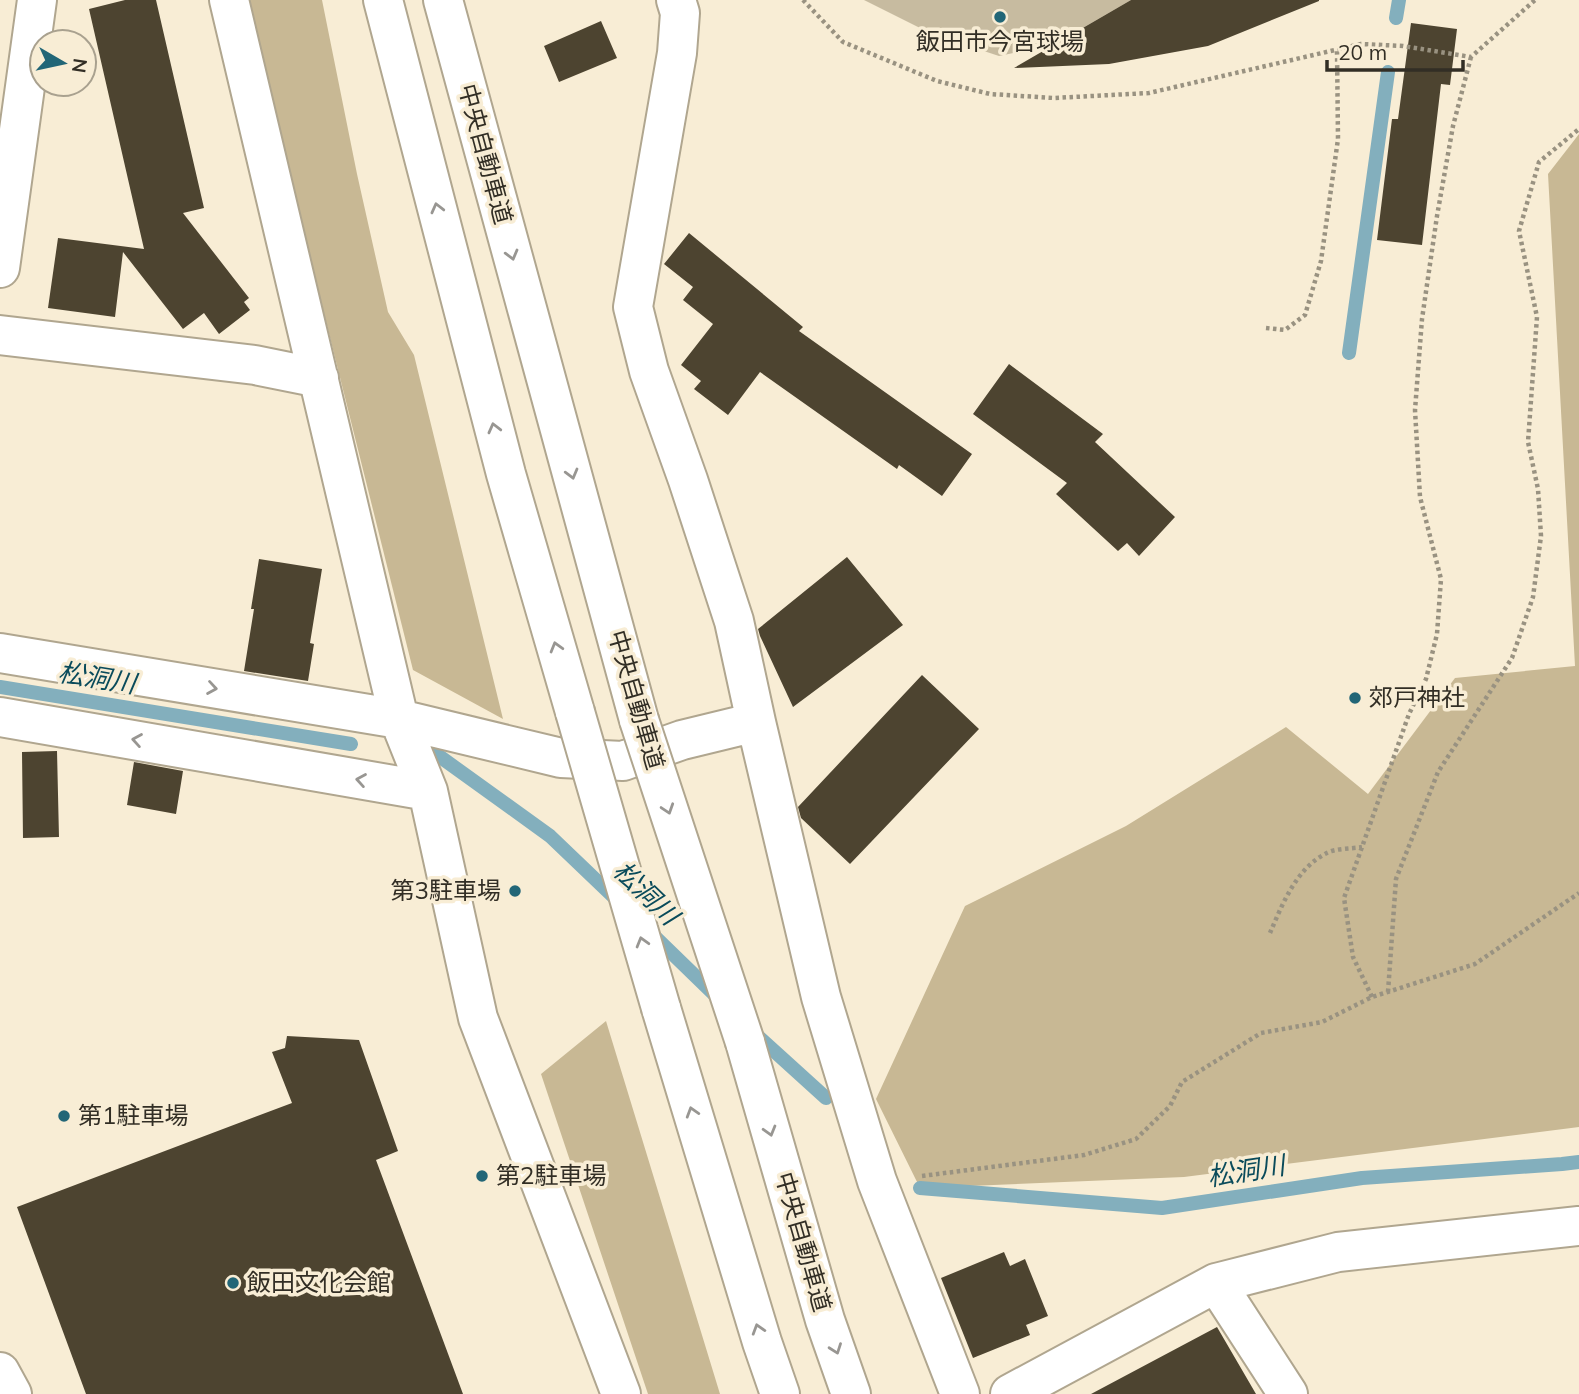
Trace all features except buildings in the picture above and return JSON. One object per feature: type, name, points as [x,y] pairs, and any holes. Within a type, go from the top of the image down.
[{"type":"main road","points":[[0,268],[37,0]]},
{"type":"main road","points":[[229,0],[399,719],[428,791],[478,1018],[621,1394]]},
{"type":"main road","points":[[383,0],[506,474],[660,1008],[780,1394]]},
{"type":"main road","name":"中央自動車道","points":[[443,0],[639,720],[745,1042],[825,1320],[851,1394]]},
{"type":"main road","points":[[678,6],[677,53],[633,307],[649,371],[734,621],[755,722],[821,997],[877,1181],[960,1394]]},
{"type":"main road","points":[[0,335],[255,365],[319,378]]},
{"type":"main road","points":[[0,653],[399,719],[561,758],[623,761],[682,740],[755,722]]},
{"type":"main road","points":[[0,716],[428,791]]},
{"type":"main road","points":[[1010,1394],[1216,1283],[1338,1252],[1579,1226]]},
{"type":"main road","points":[[1216,1283],[1288,1394]]},
{"type":"main road","points":[[0,1372],[12,1394]]},
{"type":"path","points":[[803,0],[843,42],[937,81],[990,94],[1054,98],[1149,93],[1369,43],[1471,57]]},
{"type":"path","points":[[1372,997],[1353,957],[1344,898],[1409,714],[1426,679],[1437,634],[1441,579],[1420,497],[1415,410],[1422,318],[1437,216],[1453,126],[1471,57],[1535,0]]},
{"type":"path","points":[[1266,328],[1285,330],[1305,315],[1321,261],[1338,139],[1337,49]]},
{"type":"path","points":[[1388,992],[1396,879],[1438,772],[1512,658],[1533,597],[1541,536],[1538,489],[1528,442],[1537,317],[1519,231],[1539,162],[1579,129]]},
{"type":"path","points":[[1270,933],[1282,903],[1305,868],[1326,852],[1362,847]]},
{"type":"path","points":[[877,1181],[1084,1155],[1136,1139],[1170,1106],[1182,1082],[1261,1033],[1322,1022],[1372,997],[1475,964],[1579,893]]},
{"type":"shaded area","points":[[249,0],[322,0],[388,312],[414,355],[503,719],[413,670],[266,81]]},
{"type":"shaded area","name":"飯田市今宮球場","points":[[864,0],[1131,0],[1055,44],[999,56],[932,34]]},
{"type":"shaded area","points":[[1579,134],[1579,1127],[1184,1177],[920,1188],[876,1099],[965,906],[1126,826],[1286,727],[1368,794],[1455,678],[1575,666],[1548,174]]},
{"type":"shaded area","points":[[606,1021],[720,1394],[648,1394],[541,1074]]},
{"type":"waterway","points":[[1396,18],[1399,0]]},
{"type":"waterway","points":[[1349,353],[1388,72]]},
{"type":"waterway","name":"松洞川","points":[[0,687],[351,744]]},
{"type":"waterway","name":"松洞川","points":[[415,755],[439,756],[550,836],[619,902]]},
{"type":"waterway","name":"松洞川","points":[[649,931],[720,1000]]},
{"type":"waterway","name":"松洞川","points":[[752,1031],[826,1098]]},
{"type":"waterway","name":"松洞川","points":[[920,1188],[1162,1208],[1362,1178],[1579,1162]]},
{"type":"place","name":"飯田市今宮球場","points":[[1000,17]]},
{"type":"place","name":"郊戸神社","points":[[1355,698]]},
{"type":"place","name":"第3駐車場","points":[[515,891]]},
{"type":"place","name":"第1駐車場","points":[[64,1116]]},
{"type":"place","name":"第2駐車場","points":[[482,1176]]},
{"type":"place","name":"飯田文化会館","points":[[233,1283]]}]
